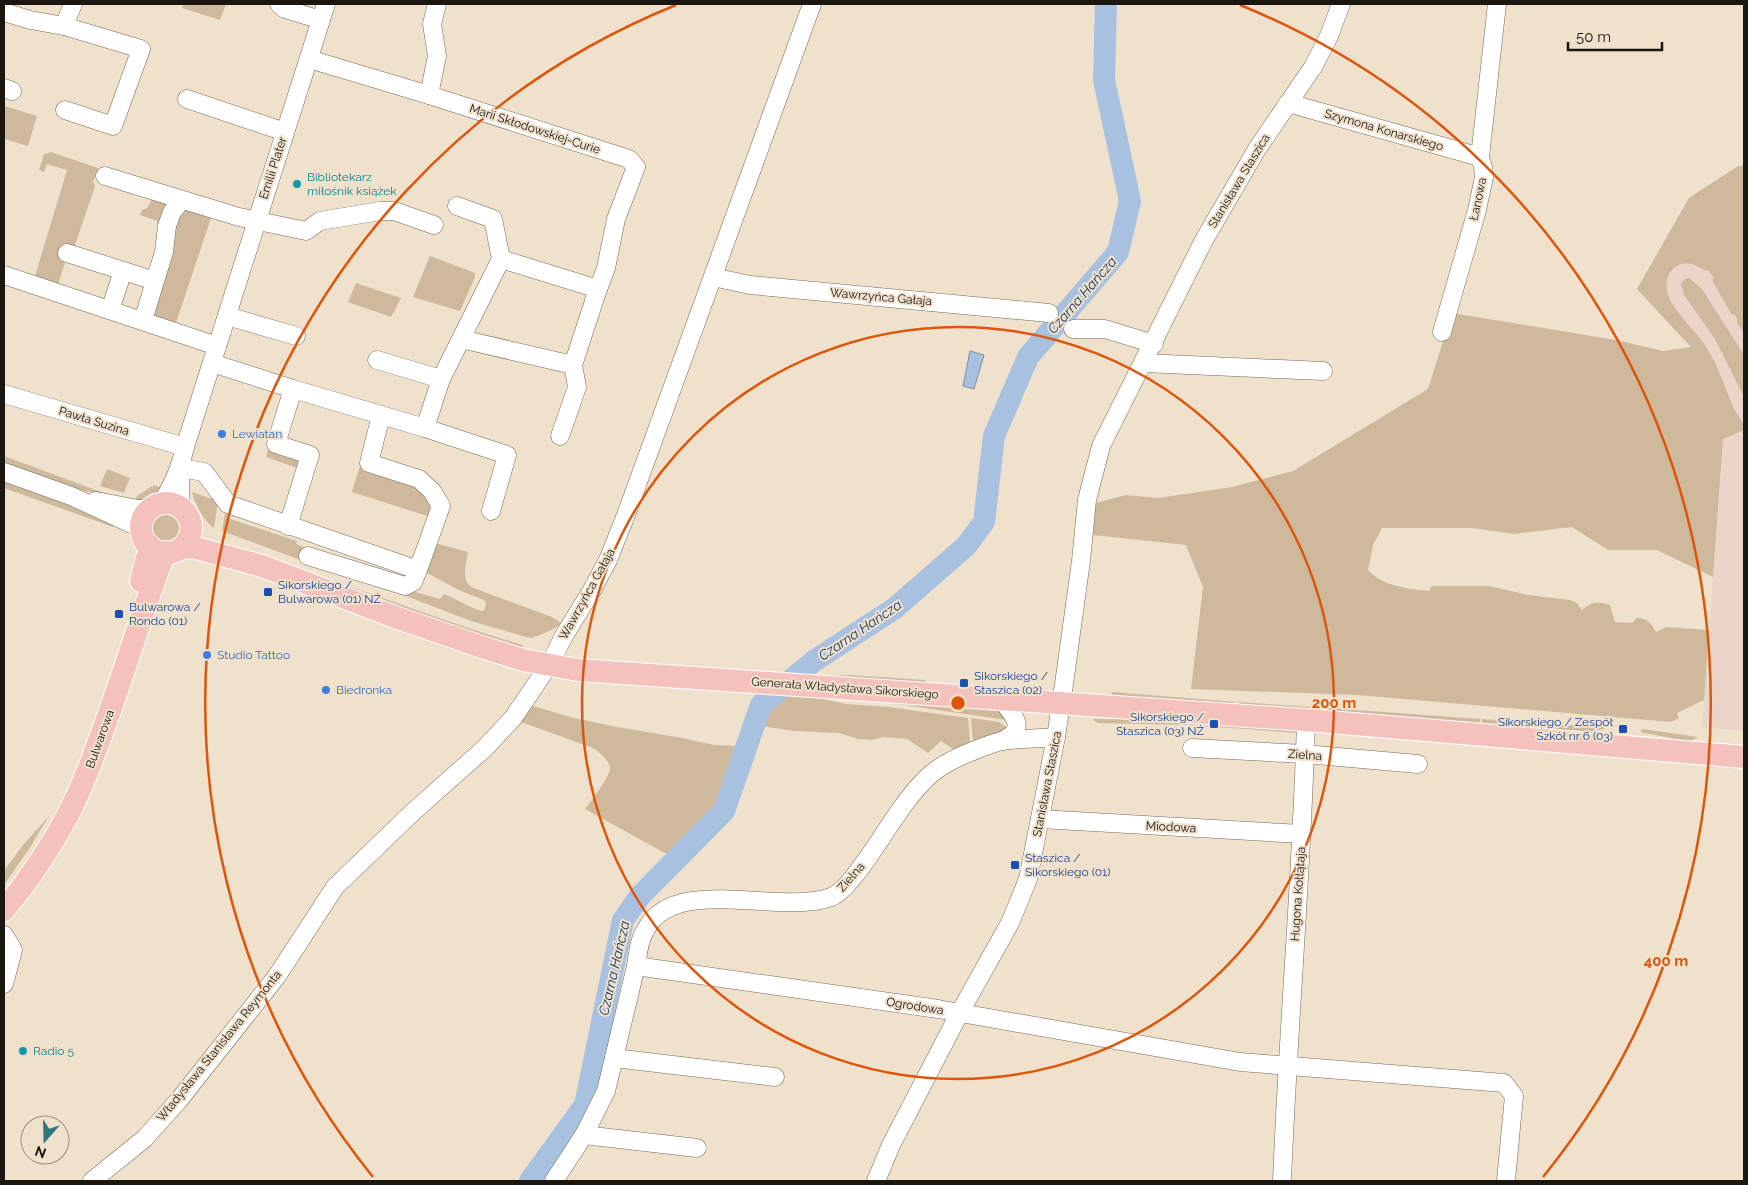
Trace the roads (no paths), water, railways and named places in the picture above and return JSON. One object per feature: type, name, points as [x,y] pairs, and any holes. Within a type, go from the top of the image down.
[{"type":"main road","points":[[171,503],[186,517],[188,539],[159,545],[143,519],[155,506],[171,503]]},
{"type":"main road","name":"Generała Władysława Sikorskiego","points":[[186,517],[202,535],[262,566]]},
{"type":"main road","name":"Generała Władysława Sikorskiego","points":[[159,545],[192,547],[262,566],[450,636],[523,660],[578,670],[1306,720],[1744,757]]},
{"type":"main road","name":"Bulwarowa","points":[[4,891],[33,851],[58,808],[72,779],[107,690],[145,570],[159,545]]},
{"type":"main road","name":"Bulwarowa","points":[[4,910],[31,875],[52,843],[70,812],[85,780],[107,722],[159,545]]},
{"type":"street","points":[[64,26],[73,4]]},
{"type":"street","name":"Emilii Plater","points":[[155,506],[166,496],[180,468],[256,221],[324,12],[285,9],[279,4]]},
{"type":"street","points":[[429,95],[437,56],[432,24],[437,4]]},
{"type":"street","name":"Wawrzyńca Gałaja","points":[[414,811],[490,742],[513,718],[549,665],[608,560],[812,4]]},
{"type":"street","name":"Stanisława Staszica","points":[[876,1181],[891,1144],[1010,923],[1028,879],[1056,737],[1081,561],[1087,500],[1102,446],[1204,240],[1257,149],[1317,59],[1329,36],[1341,4]]},
{"type":"street","name":"Łanowa","points":[[1442,332],[1477,210],[1484,177],[1484,167],[1480,157],[1497,4]]},
{"type":"street","points":[[4,12],[30,20],[64,26],[141,49],[113,126],[65,110]]},
{"type":"street","name":"Marii Skłodowskiej-Curie","points":[[309,59],[629,159],[636,167],[616,219],[606,268],[573,365],[576,387],[560,436]]},
{"type":"street","points":[[187,99],[285,132]]},
{"type":"street","name":"Szymona Konarskiego","points":[[1288,103],[1480,157]]},
{"type":"street","points":[[105,176],[182,201],[256,221],[306,231],[320,221],[380,211],[394,211],[415,223],[434,225]]},
{"type":"street","points":[[143,321],[164,252],[172,212],[182,201]]},
{"type":"street","points":[[425,428],[441,379],[500,259],[493,219],[457,206]]},
{"type":"street","points":[[67,253],[155,281]]},
{"type":"street","points":[[500,259],[598,289]]},
{"type":"street","points":[[110,310],[123,271]]},
{"type":"street","points":[[4,275],[217,346]]},
{"type":"street","name":"Wawrzyńca Gałaja","points":[[713,277],[750,285],[1048,313]]},
{"type":"street","points":[[227,316],[296,336]]},
{"type":"street","points":[[1073,329],[1105,329],[1154,344]]},
{"type":"street","points":[[461,339],[573,365]]},
{"type":"street","points":[[377,360],[441,379]]},
{"type":"street","points":[[212,363],[507,455],[491,511]]},
{"type":"street","points":[[1144,363],[1323,371]]},
{"type":"street","points":[[288,526],[310,455],[276,444],[293,389]]},
{"type":"street","name":"Pawła Suzina","points":[[4,394],[185,447]]},
{"type":"street","points":[[308,556],[405,586],[413,582],[441,506],[432,491],[419,479],[368,463],[381,415]]},
{"type":"street","points":[[180,468],[204,472],[228,504],[418,570]]},
{"type":"street","name":"Emilii Plater","points":[[180,468],[180,497],[186,517]]},
{"type":"street","name":"Generała Władysława Sikorskiego","points":[[4,472],[71,496],[134,525],[159,545]]},
{"type":"street","name":"Generała Władysława Sikorskiego","points":[[71,496],[138,510],[155,506]]},
{"type":"street","points":[[1001,699],[1017,724],[1017,730],[1014,734],[1002,741]]},
{"type":"street","name":"Hugona Kołłątaja","points":[[1282,1181],[1286,1067],[1302,834],[1306,720]]},
{"type":"street","name":"Zielna","points":[[636,966],[640,944],[646,928],[658,912],[682,902],[711,900],[801,903],[833,897],[854,877],[915,791],[931,774],[968,753],[1002,741],[1056,737]]},
{"type":"street","name":"Zielna","points":[[1192,748],[1305,754],[1418,764]]},
{"type":"street","name":"Władysława Stanisława Reymonta","points":[[92,1181],[144,1139],[179,1100],[278,976],[335,888],[414,811]]},
{"type":"street","name":"Miodowa","points":[[1040,819],[1302,834]]},
{"type":"street","points":[[4,935],[14,950],[4,984]]},
{"type":"street","points":[[554,1181],[595,1116],[606,1091],[636,966]]},
{"type":"street","name":"Ogrodowa","points":[[636,966],[928,1008],[1240,1062],[1286,1067]]},
{"type":"street","points":[[614,1058],[775,1078]]},
{"type":"street","points":[[1286,1067],[1504,1083],[1514,1096],[1506,1180]]},
{"type":"street","points":[[584,1135],[696,1148]]},
{"type":"water","points":[[970,351],[984,355],[974,389],[963,386]]},
{"type":"waterway","name":"Czarna Hańcza","points":[[530,1181],[585,1105],[623,920],[640,896],[724,811],[761,705],[814,661],[895,608],[966,546],[984,522],[994,436],[1028,357],[1118,252],[1130,201],[1104,80],[1106,4]]},
{"type":"place","name":"Bibliotekarz miłośnik książek","points":[[297,184]]},
{"type":"place","name":"Lewiatan","points":[[222,434]]},
{"type":"place","name":"Sikorskiego / Bulwarowa (01) NŻ","points":[[268,592]]},
{"type":"place","name":"Bulwarowa / Rondo (01)","points":[[119,614]]},
{"type":"place","name":"Studio Tattoo","points":[[207,655]]},
{"type":"place","name":"Sikorskiego / Staszica (02)","points":[[964,683]]},
{"type":"place","name":"Biedronka","points":[[326,690]]},
{"type":"place","name":"Sikorskiego / Staszica (03) NŻ","points":[[1214,724]]},
{"type":"place","name":"Sikorskiego / Zespół Szkół nr 6 (03)","points":[[1623,729]]},
{"type":"place","name":"Staszica / Sikorskiego (01)","points":[[1015,865]]},
{"type":"place","name":"Radio 5","points":[[23,1051]]}]
